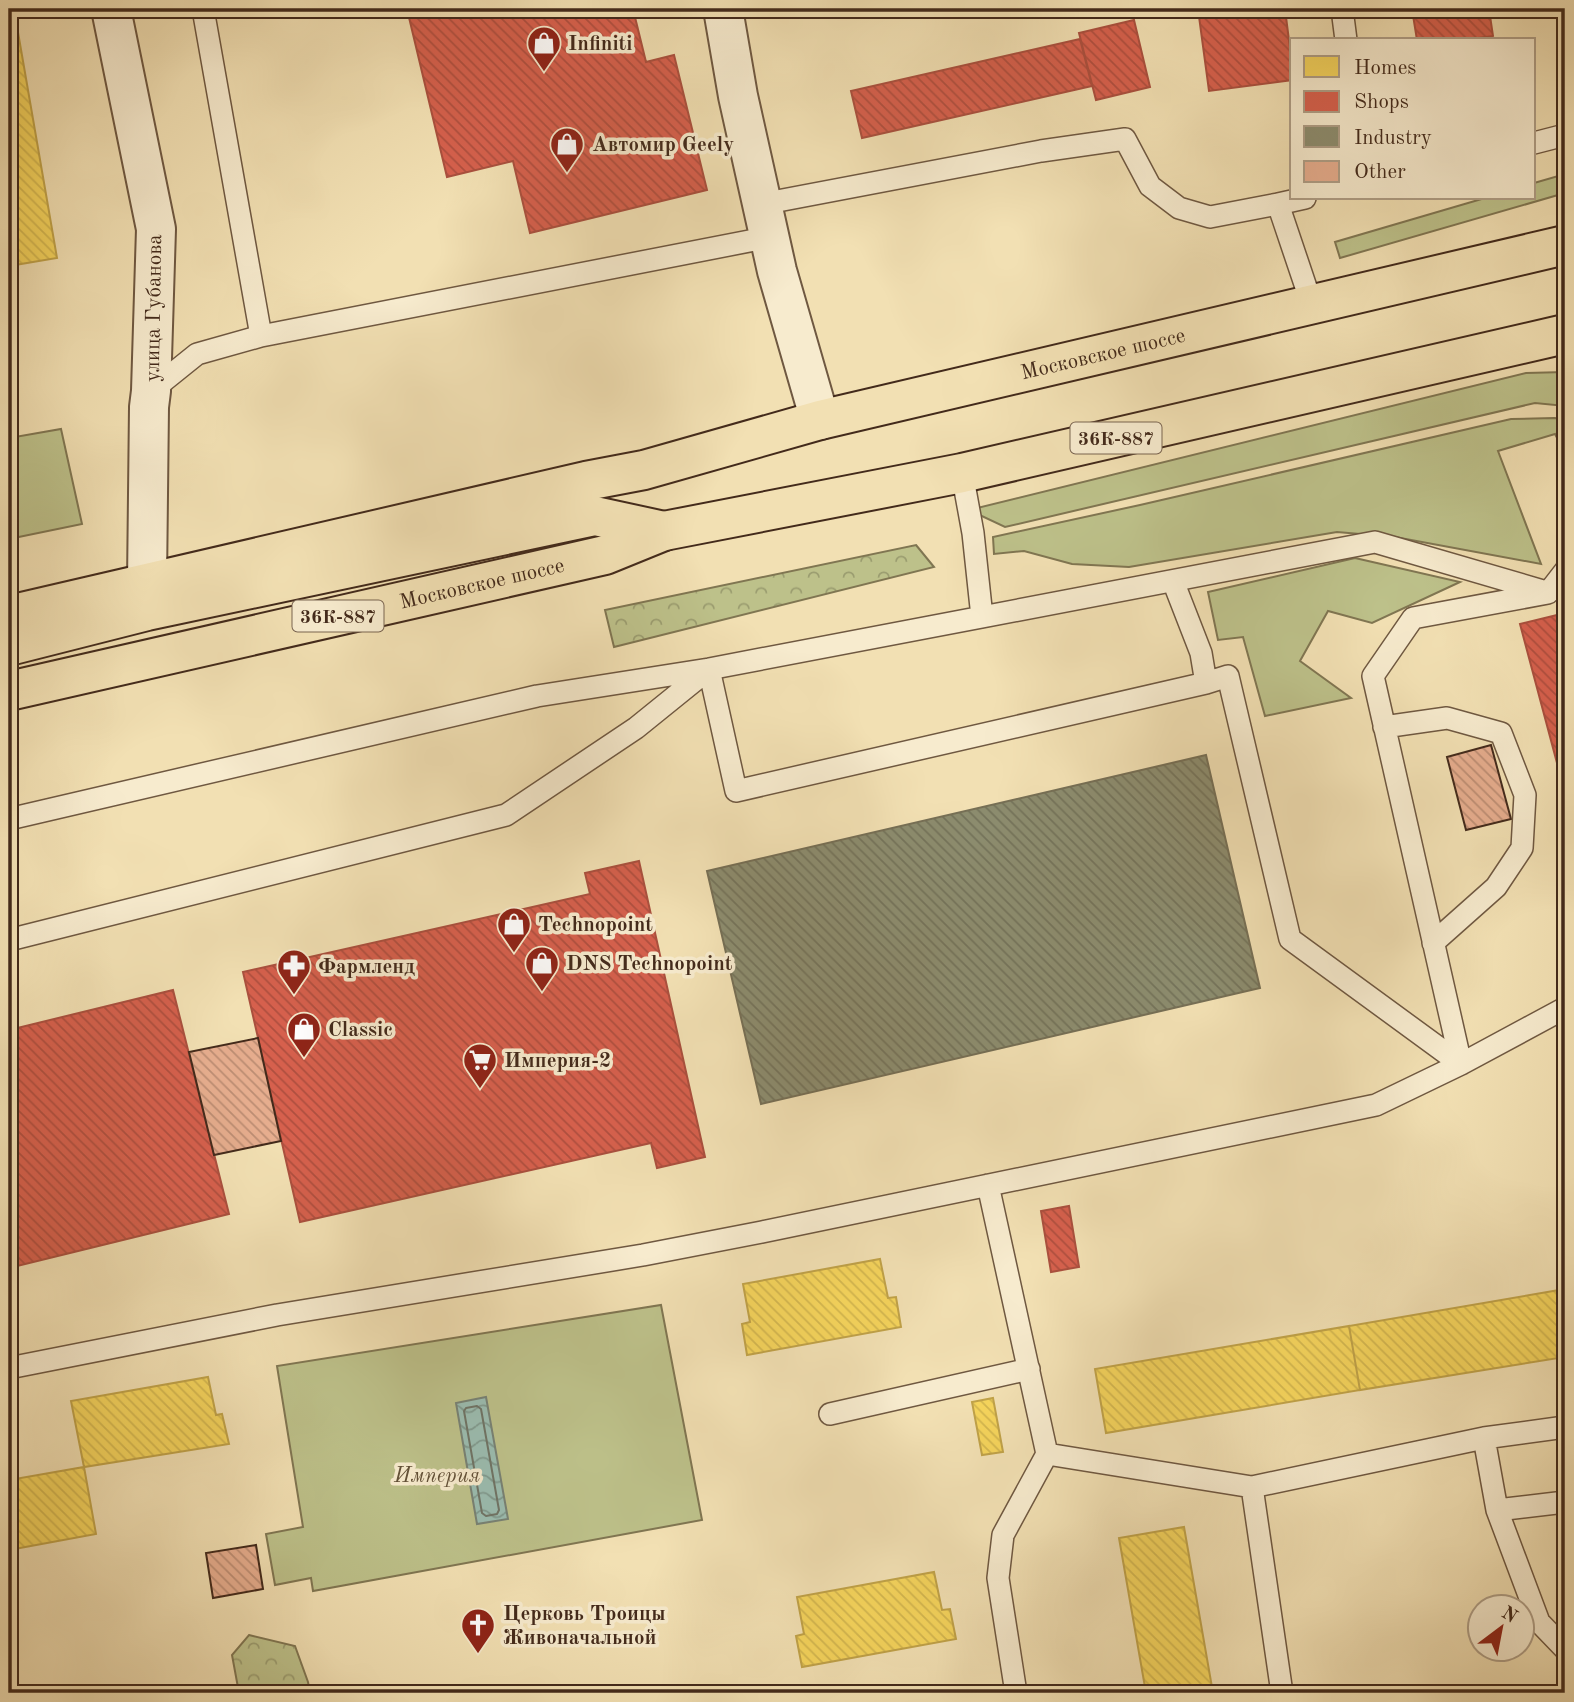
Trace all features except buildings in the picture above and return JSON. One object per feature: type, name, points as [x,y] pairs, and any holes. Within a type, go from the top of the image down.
[{"type":"main road","name":"Московское шоссе","points":[[9,646],[147,597],[572,484],[644,470],[820,420],[1565,245]]},
{"type":"main road","name":"Московское шоссе","points":[[9,691],[605,555],[664,531],[962,473],[1565,334]]},
{"type":"main road","name":"Московское шоссе","points":[[595,516],[644,470]]},
{"type":"main road","name":"Московское шоссе","points":[[9,615],[147,597],[595,516],[664,531]]},
{"type":"street","name":"улица Губанова","points":[[111,9],[156,229],[149,407],[147,597]]},
{"type":"street","points":[[723,9],[738,96],[777,271],[820,420]]},
{"type":"lane","points":[[203,9],[261,337]]},
{"type":"lane","points":[[1342,9],[1346,38]]},
{"type":"lane","points":[[1536,142],[1565,135]]},
{"type":"lane","points":[[151,391],[197,354],[766,220],[1041,151],[1125,139],[1150,186],[1179,208],[1210,217],[1296,200]]},
{"type":"lane","points":[[1278,204],[1312,305]]},
{"type":"lane","points":[[962,473],[973,533],[982,617]]},
{"type":"lane","points":[[9,819],[537,696],[709,669],[1375,542],[1548,593]]},
{"type":"lane","points":[[1461,1063],[1373,676],[1413,618],[1548,593],[1565,571]]},
{"type":"lane","points":[[1173,581],[1201,653],[1206,683]]},
{"type":"lane","points":[[709,669],[736,791],[1228,676],[1290,939],[1461,1063]]},
{"type":"lane","points":[[9,940],[506,816],[636,728],[709,669]]},
{"type":"lane","points":[[1384,727],[1447,718],[1501,733],[1525,795],[1522,848],[1496,887],[1433,943]]},
{"type":"lane","points":[[9,1368],[277,1315],[667,1250],[1376,1105],[1565,1008]]},
{"type":"lane","points":[[988,1185],[1047,1454],[1003,1535],[998,1578],[1015,1693]]},
{"type":"lane","points":[[830,1414],[1029,1368]]},
{"type":"lane","points":[[1047,1454],[1252,1487],[1484,1438],[1565,1427]]},
{"type":"lane","points":[[1484,1438],[1497,1510],[1539,1622],[1565,1649]]},
{"type":"lane","points":[[1252,1487],[1282,1693]]},
{"type":"lane","points":[[1497,1510],[1565,1502]]},
{"type":"green space","points":[[1565,174],[1565,193],[1340,258],[1335,242],[1478,200],[1536,200],[1536,182]]},
{"type":"green space","points":[[1565,372],[1565,406],[1535,403],[1005,527],[969,510],[1526,373]]},
{"type":"green space","points":[[1511,419],[1565,419],[1565,453],[1555,434],[1498,451],[1541,564],[1395,537],[1337,532],[1129,567],[1072,564],[1024,551],[994,554],[993,537]]},
{"type":"green space","points":[[61,429],[82,524],[9,539],[9,438]]},
{"type":"green space","points":[[916,545],[934,567],[614,647],[605,610]]},
{"type":"green space","points":[[1355,558],[1460,582],[1372,623],[1328,611],[1300,661],[1351,698],[1265,716],[1243,637],[1218,640],[1208,592]]},
{"type":"green space","name":"Империя","points":[[661,1305],[702,1520],[313,1591],[311,1578],[275,1585],[266,1534],[303,1527],[277,1366]]},
{"type":"green space","points":[[249,1635],[295,1646],[310,1693],[239,1693],[232,1655]]},
{"type":"water","points":[[486,1397],[508,1519],[477,1524],[456,1403]]},
{"type":"place","name":"Infiniti","points":[[544,73]]},
{"type":"place","name":"Автомир Geely","points":[[567,174]]},
{"type":"place","name":"Technopoint","points":[[514,954]]},
{"type":"place","name":"DNS Technopoint","points":[[542,993]]},
{"type":"place","name":"Фармленд","points":[[294,996]]},
{"type":"place","name":"Classic","points":[[304,1059]]},
{"type":"place","name":"Империя-2","points":[[480,1090]]},
{"type":"place","name":"Церковь Троицы Живоначальной","points":[[478,1655]]}]
